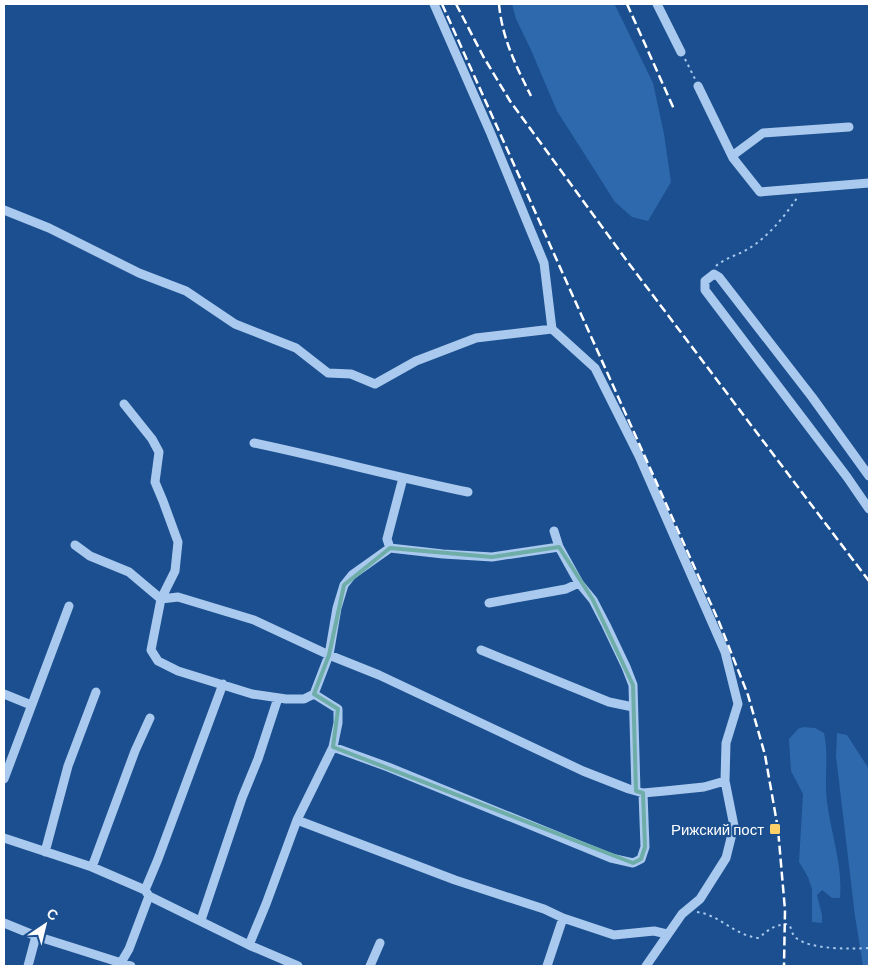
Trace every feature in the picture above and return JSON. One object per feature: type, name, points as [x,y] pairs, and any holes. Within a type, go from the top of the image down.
[{"type":"street","points":[[434,4],[491,134],[544,263],[552,328],[595,368],[640,456],[725,652],[738,704],[726,743],[724,781],[734,826],[726,858],[700,899],[685,912],[667,934],[646,966]]},
{"type":"street","points":[[657,4],[681,52]]},
{"type":"street","points":[[698,86],[732,156],[760,192],[803,190],[869,183]]},
{"type":"street","points":[[732,156],[763,133],[849,127]]},
{"type":"street","points":[[4,210],[49,228],[139,273],[186,291],[235,324],[296,348],[328,373],[351,374],[375,384],[416,361],[476,338],[552,328]]},
{"type":"street","points":[[869,476],[812,397],[718,277],[714,274],[705,281],[704,290],[847,477],[869,509]]},
{"type":"street","points":[[124,404],[152,439],[159,452],[155,482],[164,501],[178,542],[175,571],[161,599],[151,650],[158,661],[178,671],[252,694],[304,699],[314,694],[329,655],[337,608],[344,585],[352,575],[390,548],[492,557],[559,547]]},
{"type":"street","points":[[254,443],[314,455],[403,478],[468,492]]},
{"type":"street","points":[[390,548],[387,539],[403,478]]},
{"type":"street","points":[[333,747],[388,767],[611,858],[633,863],[642,859],[645,847],[639,792],[633,685],[593,600],[579,583],[559,547],[554,531]]},
{"type":"street","points":[[75,545],[90,556],[129,572],[161,599],[178,597],[254,620],[329,655],[379,675],[582,771],[639,792],[704,787],[724,781]]},
{"type":"street","points":[[489,603],[566,588],[579,583]]},
{"type":"street","points":[[4,779],[69,606]]},
{"type":"street","points":[[480,650],[609,702],[633,707]]},
{"type":"street","points":[[120,964],[129,948],[158,859],[223,684]]},
{"type":"street","points":[[45,852],[68,766],[96,692]]},
{"type":"street","points":[[4,694],[31,705]]},
{"type":"street","points":[[249,945],[297,820],[315,780],[333,747],[338,723],[338,709],[314,694]]},
{"type":"street","points":[[201,920],[278,698]]},
{"type":"street","points":[[92,867],[135,751],[150,718]]},
{"type":"street","points":[[297,820],[455,880],[544,909],[563,918],[614,935],[654,931],[667,934]]},
{"type":"street","points":[[4,838],[92,867],[249,945],[298,966]]},
{"type":"street","points":[[547,966],[563,918]]},
{"type":"street","points":[[4,923],[36,936],[131,966]]},
{"type":"street","points":[[28,966],[36,936]]},
{"type":"street","points":[[370,966],[380,943]]},
{"type":"path","points":[[681,52],[698,86]]},
{"type":"path","points":[[714,274],[715,267],[720,263],[748,249],[767,235],[785,215],[803,190]]},
{"type":"path","points":[[685,912],[704,913],[726,926],[754,938],[759,938],[776,925],[788,924],[796,938],[812,944],[850,949],[869,948]]},
{"type":"highlighted area","points":[[559,547],[593,600],[633,685],[636,791],[643,793],[645,847],[641,859],[633,863],[333,747],[338,709],[314,694],[329,655],[344,585],[390,548],[492,557]]},
{"type":"shaded area","points":[[512,4],[615,5],[653,83],[664,134],[671,182],[648,221],[632,217],[615,202],[557,111],[516,19]]},
{"type":"shaded area","points":[[803,727],[815,728],[824,733],[827,802],[840,874],[840,898],[832,898],[822,890],[817,895],[822,923],[812,922],[812,889],[808,877],[799,862],[803,794],[791,771],[789,739],[798,729]]},
{"type":"shaded area","points":[[837,733],[847,735],[869,769],[869,966],[863,966],[855,916],[836,756]]},
{"type":"railway","points":[[442,4],[719,622],[748,695],[765,755],[778,829],[785,910],[784,966]]},
{"type":"railway","points":[[456,4],[483,56],[510,101],[630,265],[869,581]]},
{"type":"railway","points":[[499,4],[506,40],[531,96]]},
{"type":"railway","points":[[627,4],[674,109]]},
{"type":"place","name":"Рижский пост","points":[[775,829]]}]
